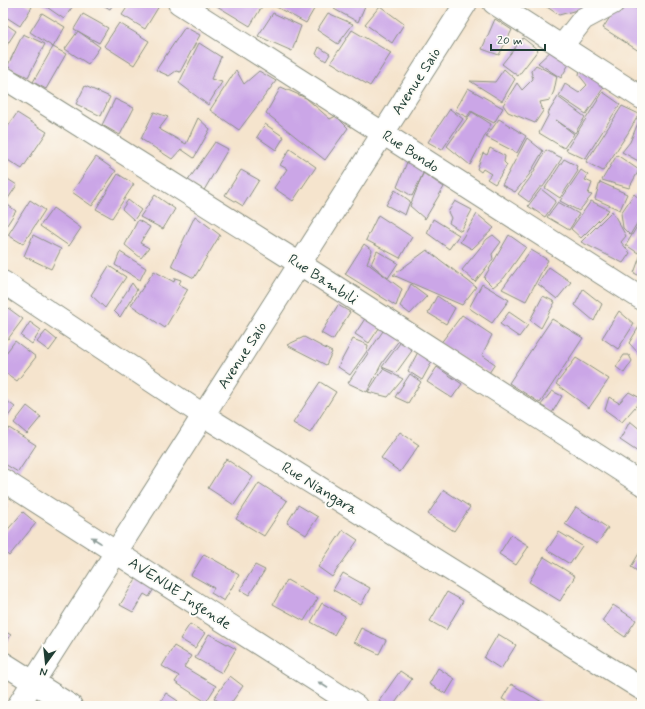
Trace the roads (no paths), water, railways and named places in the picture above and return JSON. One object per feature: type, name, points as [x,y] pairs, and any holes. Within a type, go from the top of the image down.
[{"type":"street","name":"Rue Bondo","points":[[179,3],[642,299]]},
{"type":"street","name":"Avenue Saio","points":[[18,706],[466,3]]},
{"type":"street","points":[[494,3],[642,98]]},
{"type":"street","points":[[562,46],[584,19],[613,3]]},
{"type":"street","name":"Rue Bambili","points":[[3,77],[300,264],[642,484]]},
{"type":"street","name":"Rue Niangara","points":[[3,282],[203,415],[642,688]]},
{"type":"street","name":"AVENUE Ingende","points":[[3,480],[356,706]]},
{"type":"street","points":[[3,663],[71,706]]}]
